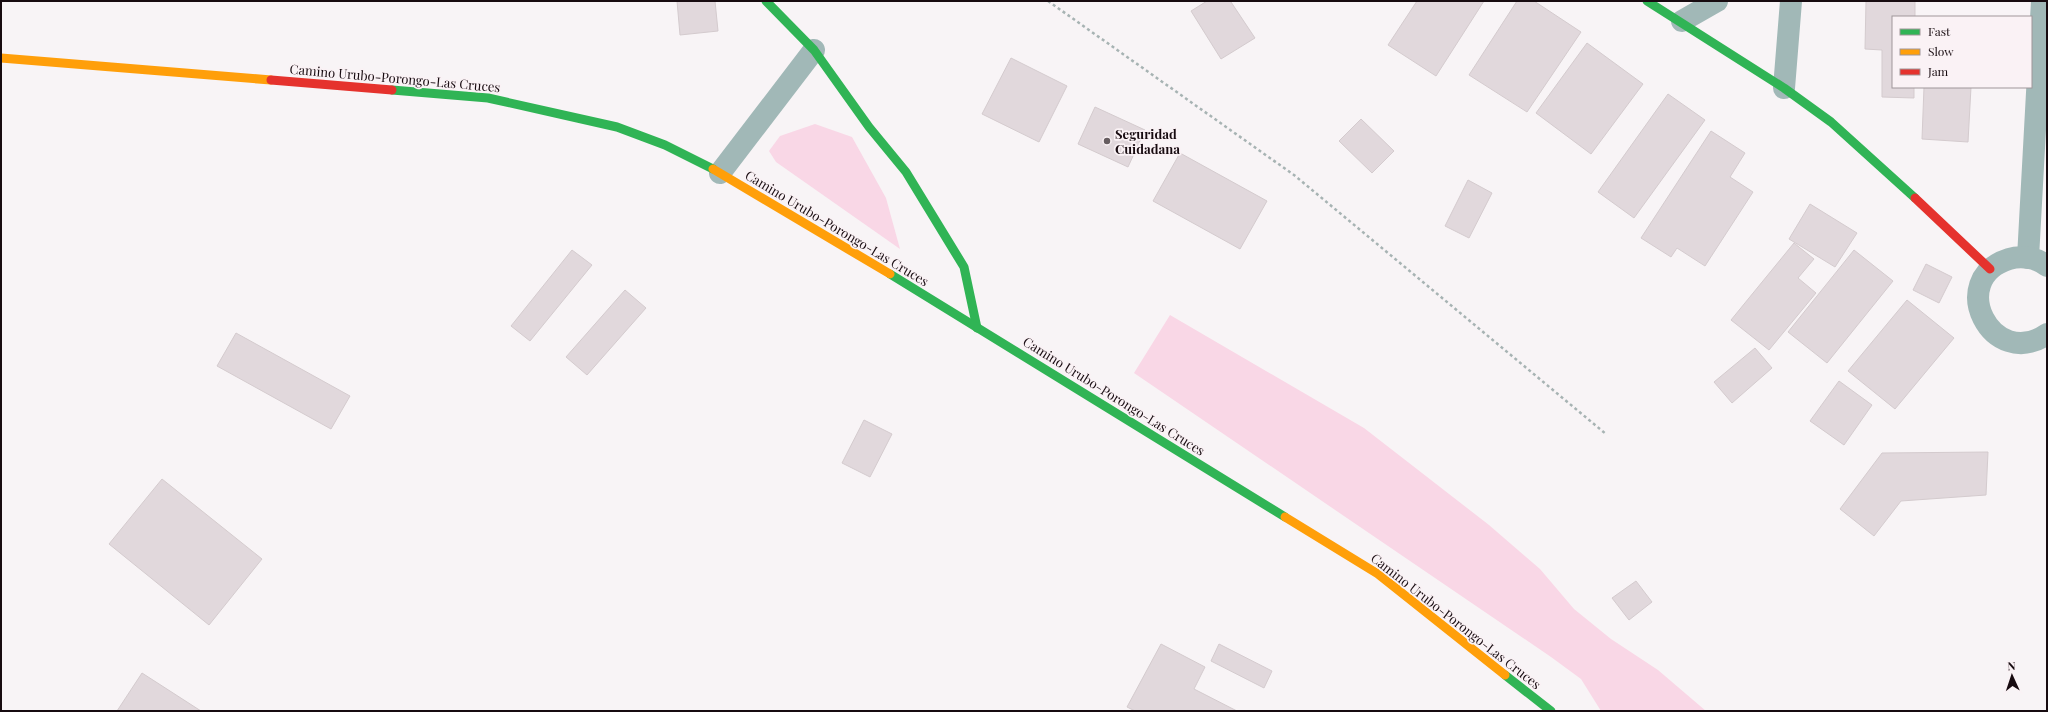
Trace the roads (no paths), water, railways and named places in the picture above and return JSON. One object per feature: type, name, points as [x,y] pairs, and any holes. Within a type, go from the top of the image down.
[{"type":"main road","points":[[766,1],[814,50],[869,127],[906,172],[964,267],[978,328]]},
{"type":"main road","points":[[1647,1],[1682,21],[1784,88],[1837,127],[1927,208],[1990,269]]},
{"type":"main road","name":"Camino Urubo-Porongo-Las Cruces","points":[[1,58],[488,98],[618,127],[665,144],[720,174],[882,269],[1378,574],[1551,711]]},
{"type":"street","points":[[1682,21],[1717,1]]},
{"type":"street","points":[[1784,88],[1791,1]]},
{"type":"street","points":[[2042,1],[2037,262],[2015,257],[2002,261],[1990,269],[1983,280],[1978,293],[1978,306],[1982,319],[1991,331],[2004,339],[2018,343],[2033,341],[2047,334]]},
{"type":"street","points":[[720,174],[814,50]]},
{"type":"place","name":"Seguridad Cuidadana","points":[[1107,141]]}]
